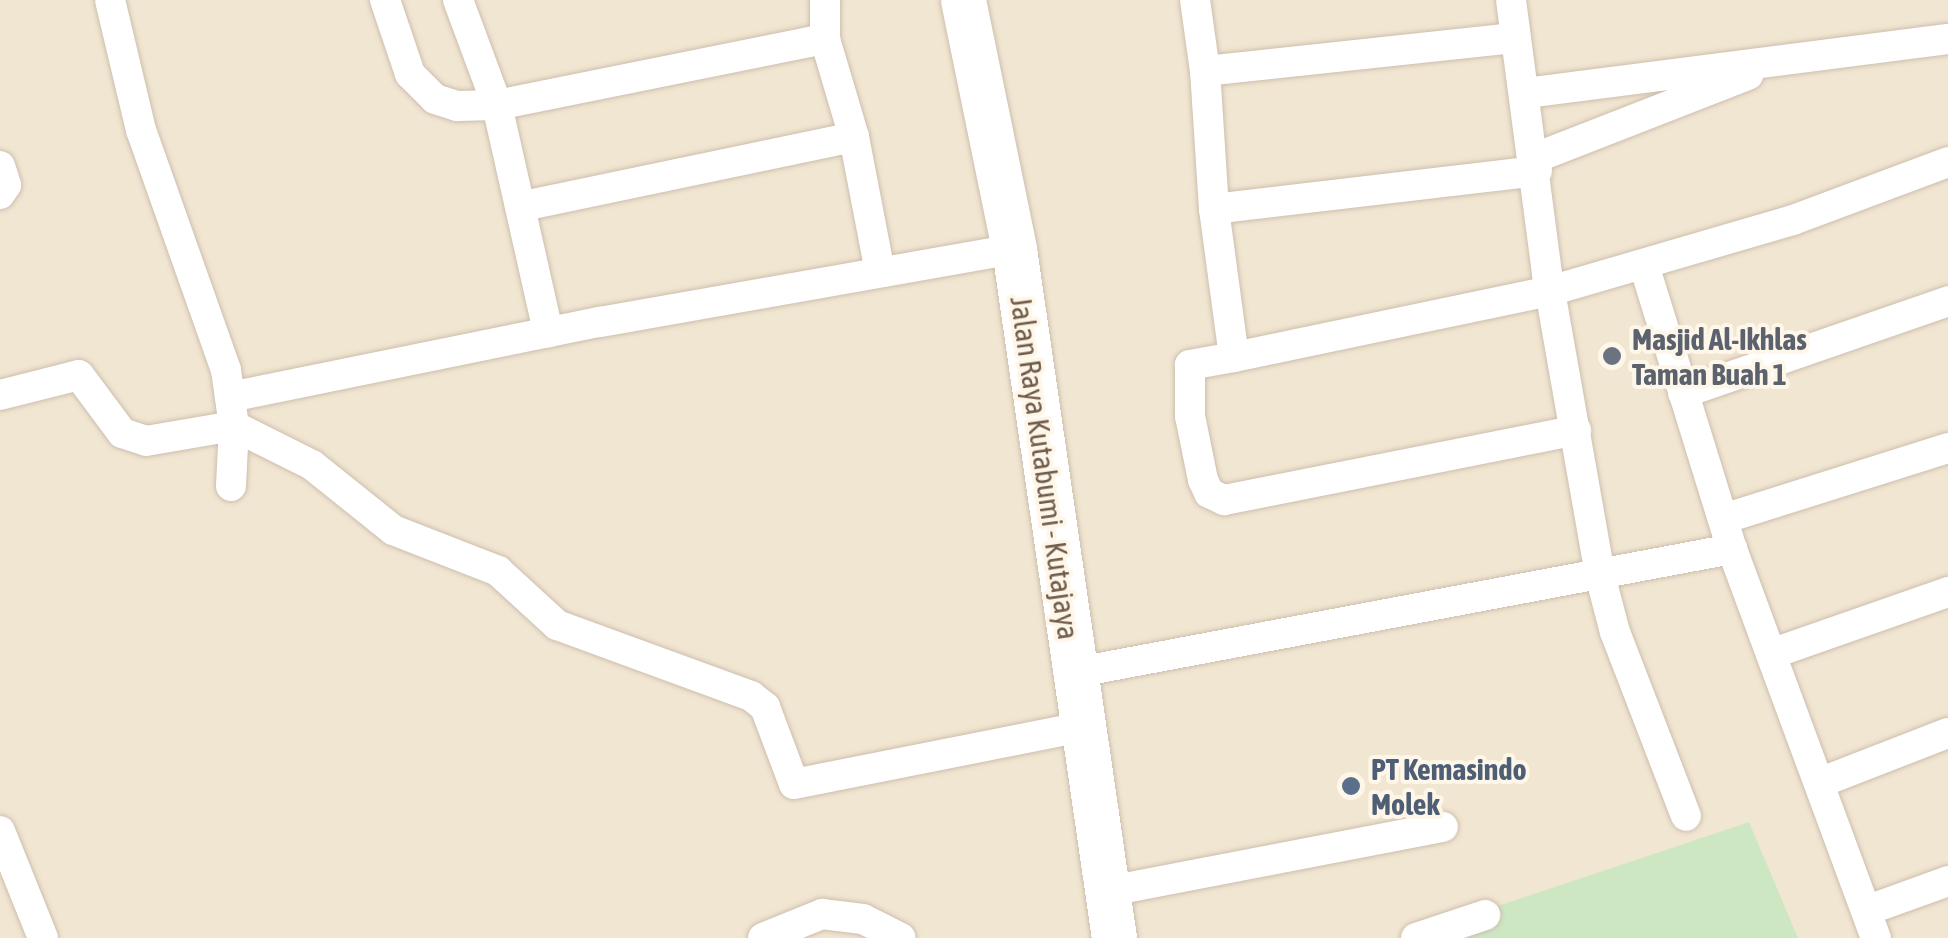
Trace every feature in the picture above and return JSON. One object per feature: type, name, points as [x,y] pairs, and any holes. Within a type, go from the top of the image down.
[{"type":"street","points":[[110,0],[141,130],[232,412],[231,486]]},
{"type":"street","points":[[385,0],[408,71],[430,94],[457,106],[497,105],[825,39]]},
{"type":"street","points":[[458,0],[497,105],[523,206],[548,332]]},
{"type":"street","points":[[825,0],[825,39],[854,137],[880,272]]},
{"type":"street","name":"Jalan Raya Kutabumi - Kutajaya","points":[[963,0],[1014,249],[1072,673],[1110,891],[1114,938]]},
{"type":"street","points":[[1195,0],[1214,209],[1234,357]]},
{"type":"street","points":[[1511,0],[1550,291],[1600,575],[1615,632],[1686,816]]},
{"type":"street","points":[[1204,72],[1515,38]]},
{"type":"street","points":[[1526,93],[1948,39]]},
{"type":"street","points":[[1214,209],[1536,164],[1788,59]]},
{"type":"street","points":[[523,206],[854,137]]},
{"type":"street","points":[[1576,430],[1224,500],[1209,493],[1202,480],[1190,416],[1190,365],[1550,291],[1644,265],[1948,162]]},
{"type":"street","points":[[0,166],[6,186],[0,194]]},
{"type":"street","points":[[0,394],[79,376],[122,433],[134,437],[548,332],[1014,249]]},
{"type":"street","points":[[1644,265],[1732,549],[1872,924],[1948,880]]},
{"type":"street","points":[[1683,393],[1948,301]]},
{"type":"street","points":[[232,412],[312,466],[393,530],[498,571],[556,625],[752,696],[765,707],[794,784],[1081,727]]},
{"type":"street","points":[[1723,519],[1948,448]]},
{"type":"street","points":[[1072,673],[1732,549]]},
{"type":"street","points":[[1771,654],[1948,592]]},
{"type":"street","points":[[1819,782],[1948,733]]},
{"type":"street","points":[[1110,891],[1443,826]]},
{"type":"street","points":[[0,831],[43,938]]},
{"type":"street","points":[[763,938],[822,914],[863,919],[901,938]]},
{"type":"street","points":[[1416,938],[1486,916]]},
{"type":"shaded area","points":[[0,0],[1948,0],[1948,938],[0,938]]},
{"type":"green space","points":[[1749,822],[1798,938],[1460,938],[1453,921]]},
{"type":"place","name":"Masjid Al-Ikhlas Taman Buah 1","points":[[1612,356]]},
{"type":"place","name":"PT Kemasindo Molek","points":[[1351,786]]}]
